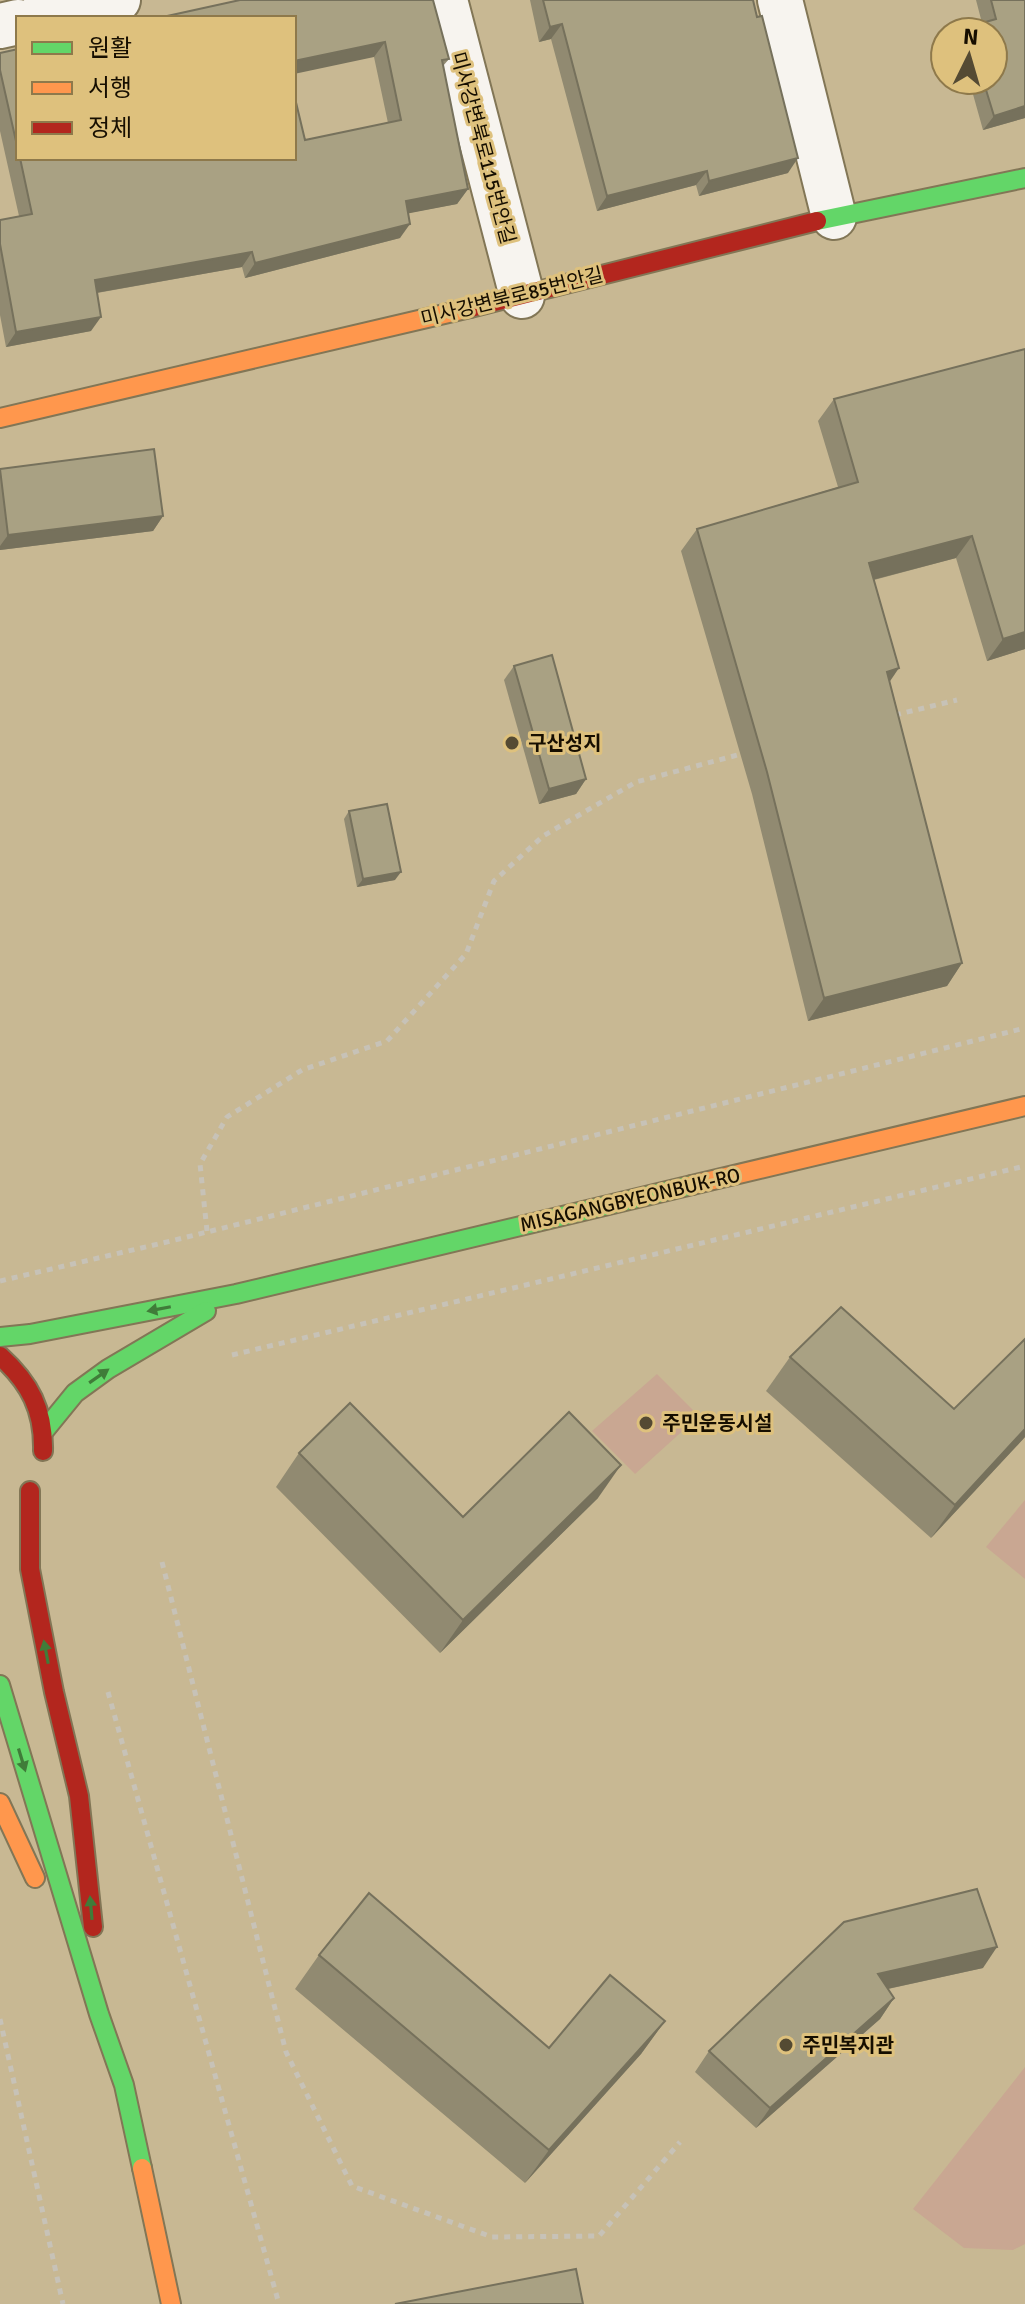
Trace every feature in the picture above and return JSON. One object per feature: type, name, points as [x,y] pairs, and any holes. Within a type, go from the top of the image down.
[{"type":"main road","name":"미사강변북로85번안길","points":[[0,418],[522,296],[834,217],[1025,178]]},
{"type":"main road","name":"MISAGANGBYEONBUK-RO","points":[[236,1294],[1025,1106]]},
{"type":"main road","points":[[0,1337],[30,1334],[236,1294]]},
{"type":"main road","points":[[44,1431],[75,1393],[108,1369],[236,1294]]},
{"type":"main road","points":[[0,1356],[20,1373],[37,1400],[44,1431],[36,1477],[30,1569],[54,1692],[79,1796],[99,2014]]},
{"type":"main road","points":[[15,1507],[36,1477]]},
{"type":"main road","points":[[0,1685],[99,2014],[124,2085],[171,2304]]},
{"type":"main road","points":[[0,1803],[99,2014]]},
{"type":"street","points":[[46,16],[118,0]]},
{"type":"street","name":"미사강변북로115번안길","points":[[445,0],[522,296]]},
{"type":"street","points":[[780,0],[834,217]]},
{"type":"path","points":[[881,719],[957,700]]},
{"type":"path","points":[[207,1231],[200,1164],[227,1117],[302,1070],[387,1041],[466,954],[494,881],[543,836],[636,782],[753,751]]},
{"type":"path","points":[[0,1281],[1025,1028]]},
{"type":"path","points":[[225,1356],[1025,1166]]},
{"type":"path","points":[[162,1562],[286,2052],[352,2186],[492,2237],[599,2236],[680,2142]]},
{"type":"path","points":[[108,1692],[279,2304]]},
{"type":"path","points":[[0,2019],[63,2304]]},
{"type":"shaded area","name":"주민운동시설","points":[[657,1374],[699,1416],[635,1474],[592,1431]]},
{"type":"shaded area","points":[[1025,1500],[1025,1579],[986,1547]]},
{"type":"shaded area","points":[[1025,2067],[1025,2244],[1013,2250],[964,2248],[913,2209]]},
{"type":"building","points":[[240,0],[433,0],[449,59],[442,60],[468,189],[406,201],[410,224],[255,263],[252,252],[95,280],[101,317],[16,332],[0,244],[0,220],[32,214],[20,160],[296,160],[296,102],[305,140],[401,120],[385,42],[296,61],[296,16],[167,16]]},
{"type":"building","points":[[543,0],[753,0],[757,17],[762,16],[798,158],[709,181],[707,171],[607,196],[562,24],[550,27]]},
{"type":"building","points":[[991,0],[1025,0],[1025,106],[994,116],[988,96],[1009,96],[1009,16],[995,16]]},
{"type":"building","points":[[16,49],[16,141],[0,70],[0,53]]},
{"type":"building","points":[[1025,349],[1025,632],[1003,639],[972,536],[869,563],[899,668],[887,672],[962,963],[824,998],[767,772],[697,529],[858,482],[834,399]]},
{"type":"building","points":[[154,449],[163,516],[8,535],[0,469]]},
{"type":"building","points":[[552,655],[586,779],[549,789],[514,666]]},
{"type":"building","points":[[387,804],[401,872],[363,879],[349,811]]},
{"type":"building","points":[[841,1307],[954,1409],[1025,1339],[1025,1429],[955,1505],[790,1357]]},
{"type":"building","points":[[350,1403],[463,1517],[569,1412],[621,1465],[463,1620],[299,1453]]},
{"type":"building","name":"주민복지관","points":[[977,1889],[997,1947],[878,1974],[894,1998],[770,2108],[709,2051],[844,1922]]},
{"type":"building","points":[[369,1893],[549,2048],[610,1975],[665,2021],[549,2150],[319,1955]]},
{"type":"building","points":[[576,2269],[583,2304],[395,2304]]},
{"type":"traffic: fast","points":[[817,221],[1025,178]]},
{"type":"traffic: fast","points":[[0,1337],[30,1334],[236,1294],[692,1185]]},
{"type":"traffic: fast","points":[[44,1431],[75,1393],[108,1369],[206,1311]]},
{"type":"traffic: fast","points":[[0,1685],[99,2014],[124,2085],[142,2168]]},
{"type":"traffic: slow","points":[[0,418],[470,308]]},
{"type":"traffic: slow","points":[[692,1185],[1025,1106]]},
{"type":"traffic: slow","points":[[0,1803],[35,1878]]},
{"type":"traffic: slow","points":[[142,2168],[171,2304]]},
{"type":"traffic: jam","points":[[470,308],[817,221]]},
{"type":"traffic: jam","points":[[0,1356],[20,1376],[33,1398],[41,1423],[43,1451]]},
{"type":"traffic: jam","points":[[30,1491],[30,1569],[54,1692],[79,1796],[93,1927]]},
{"type":"place","name":"구산성지","points":[[512,743]]},
{"type":"place","name":"주민운동시설","points":[[646,1423]]},
{"type":"place","name":"주민복지관","points":[[786,2045]]}]
